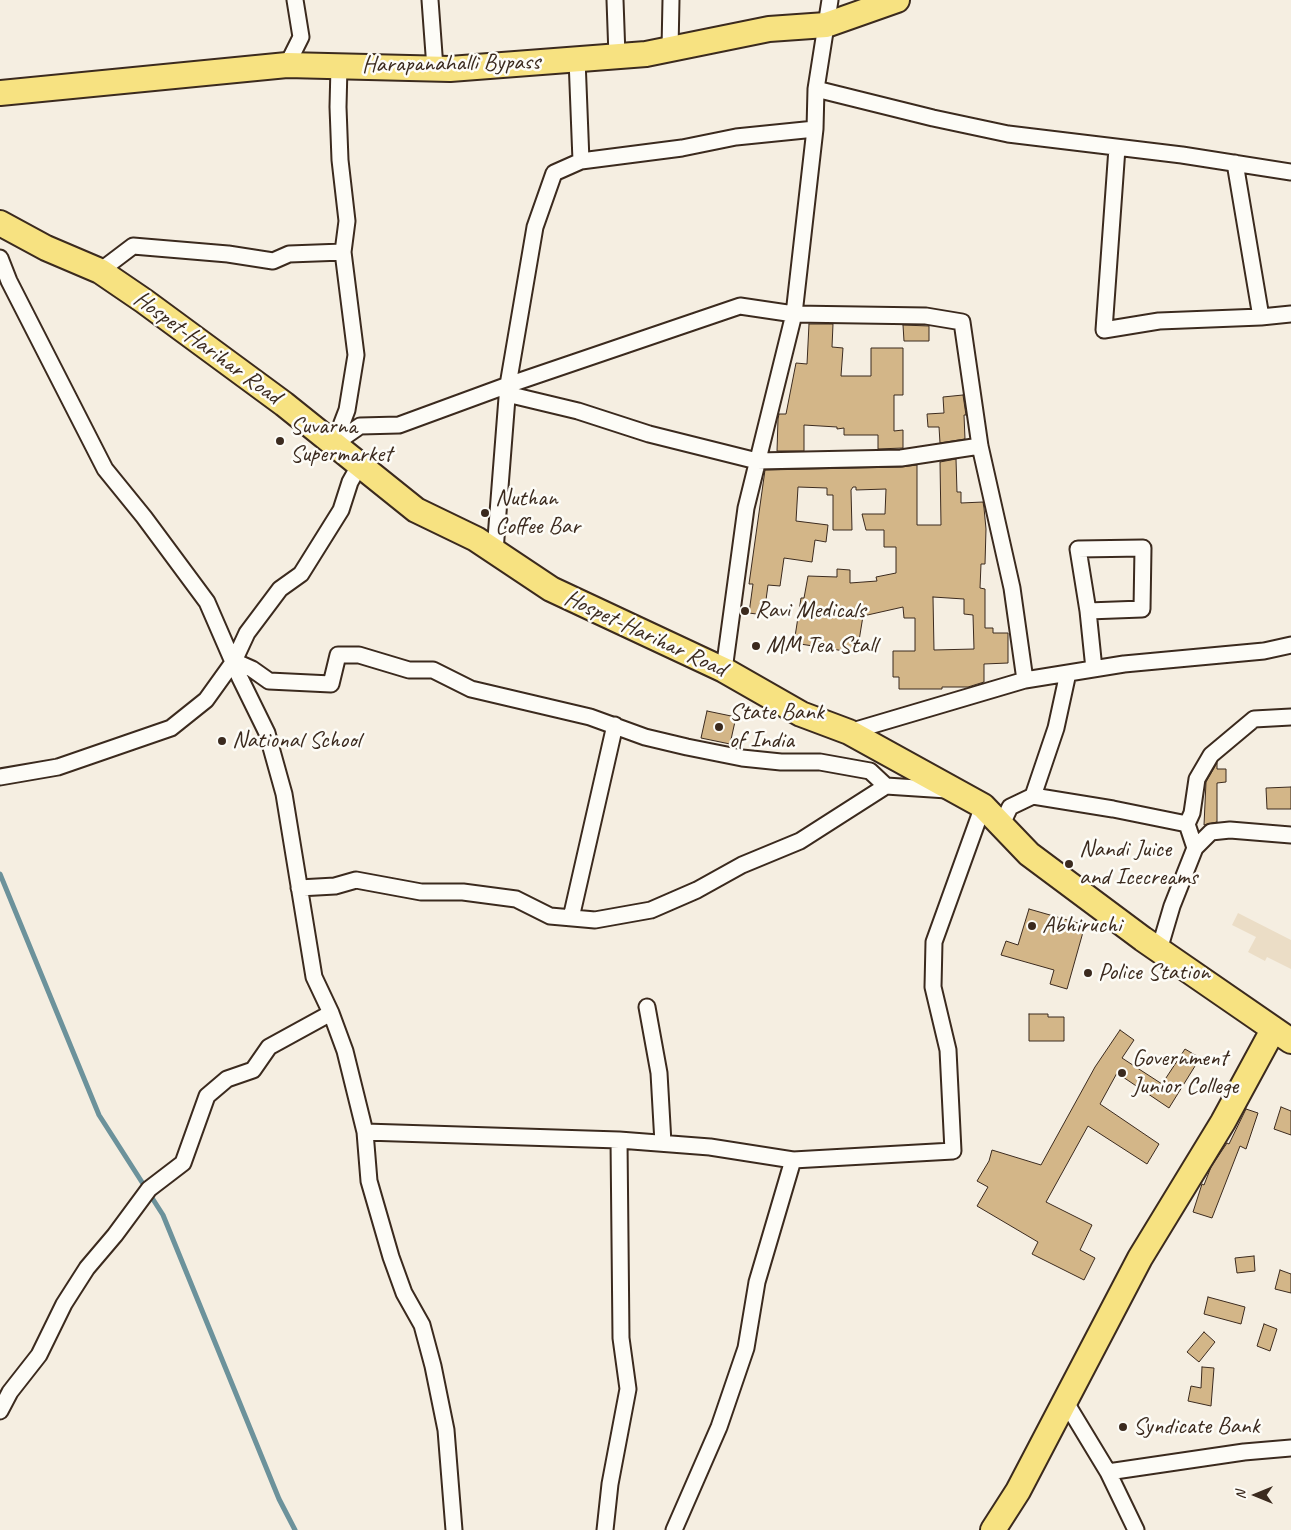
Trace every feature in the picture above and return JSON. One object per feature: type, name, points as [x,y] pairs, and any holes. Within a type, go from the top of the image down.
[{"type":"main road","name":"Harapanahalli Bypass","points":[[0,92],[288,64],[435,68],[617,56],[670,49],[770,29],[826,25],[897,0]]},
{"type":"main road","name":"Hospet-Harihar Road","points":[[0,223],[46,248],[100,271],[201,341],[416,510],[476,539],[551,589],[724,670],[800,714],[849,732],[983,806],[1029,854],[1159,950],[1282,1035]]},
{"type":"main road","points":[[993,1530],[1018,1491],[1140,1258],[1223,1122],[1282,1035]]},
{"type":"street","points":[[288,64],[301,37],[295,0]]},
{"type":"street","points":[[430,0],[435,68]]},
{"type":"street","points":[[615,0],[617,56]]},
{"type":"street","points":[[670,49],[671,0]]},
{"type":"street","points":[[724,670],[746,508],[794,314],[815,129],[816,89],[830,0]]},
{"type":"street","points":[[576,59],[581,161]]},
{"type":"street","points":[[334,444],[347,410],[356,355],[343,252],[347,221],[340,160],[339,66]]},
{"type":"street","points":[[816,89],[933,118],[1008,134],[1291,172]]},
{"type":"street","points":[[494,551],[507,389],[535,227],[554,173],[581,161],[682,148],[736,137],[815,129]]},
{"type":"street","points":[[1117,148],[1104,330],[1159,321],[1291,314]]},
{"type":"street","points":[[1235,163],[1261,317]]},
{"type":"street","points":[[100,271],[133,246],[228,254],[273,261],[289,254],[343,252]]},
{"type":"street","points":[[0,258],[9,281],[105,469],[144,517],[207,602],[267,733],[284,794],[314,977],[331,1013],[345,1050],[365,1132],[369,1181],[391,1257],[404,1293],[422,1325],[433,1366],[446,1430],[454,1530]]},
{"type":"street","points":[[334,444],[360,426],[399,424],[507,389],[740,306],[794,314],[926,316],[962,322],[980,446],[1012,588],[1025,680]]},
{"type":"street","points":[[507,389],[649,434],[758,461],[901,458],[980,446]]},
{"type":"street","points":[[0,777],[58,767],[171,728],[206,700],[234,661],[247,633],[280,589],[301,574],[341,510],[350,482],[359,466]]},
{"type":"street","points":[[1088,611],[1142,610],[1143,548],[1078,549],[1088,611],[1094,669]]},
{"type":"street","points":[[849,732],[1025,680],[1094,669],[1264,651],[1291,645]]},
{"type":"street","points":[[234,661],[252,669],[269,681],[331,684],[338,655],[359,656],[409,670],[433,670],[471,689],[501,694],[615,725],[646,737],[742,758],[781,762],[820,762],[870,771],[886,786]]},
{"type":"street","points":[[1034,796],[1056,728],[1068,673]]},
{"type":"street","points":[[1195,848],[1187,824],[1192,814],[1197,779],[1211,754],[1254,720],[1291,717]]},
{"type":"street","points":[[571,918],[615,725]]},
{"type":"street","points":[[299,888],[335,886],[356,880],[421,892],[463,892],[516,899],[550,916],[594,920],[652,910],[697,890],[742,865],[800,841],[886,786],[954,790]]},
{"type":"street","points":[[1001,826],[1010,807],[1034,796],[1187,824]]},
{"type":"street","points":[[365,1132],[619,1140],[710,1147],[793,1160],[953,1151],[948,1050],[934,987],[934,942],[983,806]]},
{"type":"street","points":[[1159,950],[1172,906],[1195,848],[1211,832],[1230,830],[1291,834]]},
{"type":"street","points":[[647,1006],[658,1073],[664,1144]]},
{"type":"street","points":[[0,1411],[10,1392],[39,1355],[64,1304],[87,1268],[115,1236],[149,1189],[183,1163],[207,1096],[227,1079],[253,1070],[269,1047],[331,1013]]},
{"type":"street","points":[[605,1530],[610,1484],[628,1389],[621,1338],[619,1140]]},
{"type":"street","points":[[674,1530],[719,1427],[746,1348],[757,1282],[793,1160]]},
{"type":"street","points":[[1065,1401],[1108,1472],[1136,1530]]},
{"type":"street","points":[[1108,1472],[1244,1452],[1291,1448]]},
{"type":"shaded area","points":[[1238,913],[1291,940],[1291,969],[1267,957],[1265,961],[1248,952],[1256,937],[1232,925]]},
{"type":"building","points":[[809,324],[833,324],[832,347],[843,348],[841,376],[871,376],[871,348],[903,348],[903,395],[894,395],[894,431],[903,430],[903,448],[878,449],[878,435],[844,435],[844,428],[837,429],[837,427],[804,425],[804,451],[777,451],[779,414],[786,414],[796,363],[807,364]]},
{"type":"building","points":[[903,325],[929,326],[929,341],[904,341]]},
{"type":"building","points":[[963,395],[966,415],[964,415],[965,439],[940,443],[939,427],[928,427],[927,414],[944,413],[943,397]]},
{"type":"building","points":[[956,459],[957,492],[961,492],[961,503],[983,502],[986,529],[985,564],[981,564],[980,588],[985,589],[985,628],[993,628],[993,633],[1008,633],[1008,663],[984,664],[984,682],[968,687],[899,689],[899,677],[893,677],[893,651],[915,651],[915,618],[904,618],[903,607],[863,616],[857,653],[794,643],[801,598],[804,598],[808,576],[837,577],[837,569],[850,570],[850,583],[877,581],[876,577],[896,573],[896,547],[884,547],[884,530],[866,530],[862,514],[885,514],[886,489],[856,490],[856,487],[853,487],[851,490],[852,530],[833,530],[833,495],[827,495],[827,488],[798,487],[796,521],[828,525],[826,542],[815,540],[812,562],[784,558],[780,586],[768,585],[764,615],[749,613],[753,584],[749,584],[765,470],[917,465],[917,525],[941,525],[940,462]],"holes":[[[933,597],[964,599],[964,614],[973,615],[974,649],[934,650]]]},
{"type":"building","name":"State Bank of India","points":[[707,711],[736,717],[730,744],[701,738]]},
{"type":"building","points":[[1217,763],[1217,769],[1226,769],[1226,782],[1217,783],[1217,822],[1204,825],[1206,782]]},
{"type":"building","points":[[1291,787],[1291,809],[1267,809],[1266,788]]},
{"type":"building","points":[[1029,909],[1085,925],[1067,989],[1050,984],[1054,970],[1001,955],[1006,941],[1018,945]]},
{"type":"building","points":[[1029,1014],[1048,1014],[1048,1017],[1064,1017],[1064,1041],[1029,1041]]},
{"type":"building","points":[[1120,1030],[1134,1040],[1122,1058],[1162,1084],[1185,1049],[1200,1058],[1169,1108],[1117,1073],[1100,1104],[1159,1144],[1147,1164],[1088,1126],[1046,1202],[1092,1225],[1080,1250],[1095,1258],[1084,1280],[1032,1254],[1038,1242],[977,1206],[988,1187],[977,1181],[989,1161],[992,1150],[1041,1165],[1095,1067]]},
{"type":"building","points":[[1281,1107],[1291,1111],[1291,1135],[1274,1129]]},
{"type":"building","points":[[1246,1109],[1258,1113],[1246,1149],[1240,1146],[1212,1218],[1193,1212],[1202,1184],[1204,1185],[1211,1167],[1227,1143],[1229,1144]]},
{"type":"building","points":[[1254,1256],[1255,1271],[1237,1273],[1235,1258]]},
{"type":"building","points":[[1280,1270],[1291,1274],[1291,1293],[1275,1289]]},
{"type":"building","points":[[1208,1297],[1245,1307],[1241,1324],[1204,1314]]},
{"type":"building","points":[[1264,1324],[1277,1329],[1270,1351],[1257,1346]]},
{"type":"building","points":[[1204,1332],[1215,1342],[1199,1362],[1187,1352]]},
{"type":"building","points":[[1202,1367],[1214,1368],[1211,1406],[1188,1401],[1191,1386],[1201,1388]]},
{"type":"waterway","points":[[0,874],[99,1115],[163,1215],[279,1499],[295,1530]]},
{"type":"place","name":"Suvarna Supermarket","points":[[280,441]]},
{"type":"place","name":"Nuthan Coffee Bar","points":[[485,513]]},
{"type":"place","name":"Ravi Medicals","points":[[745,611]]},
{"type":"place","name":"MM Tea Stall","points":[[756,646]]},
{"type":"place","name":"State Bank of India","points":[[719,727]]},
{"type":"place","name":"National School","points":[[222,741]]},
{"type":"place","name":"Nandi Juice and Icecreams","points":[[1069,864]]},
{"type":"place","name":"Abhiruchi","points":[[1032,926]]},
{"type":"place","name":"Police Station","points":[[1088,973]]},
{"type":"place","name":"Government Junior College","points":[[1122,1073]]},
{"type":"place","name":"Syndicate Bank","points":[[1123,1427]]}]
